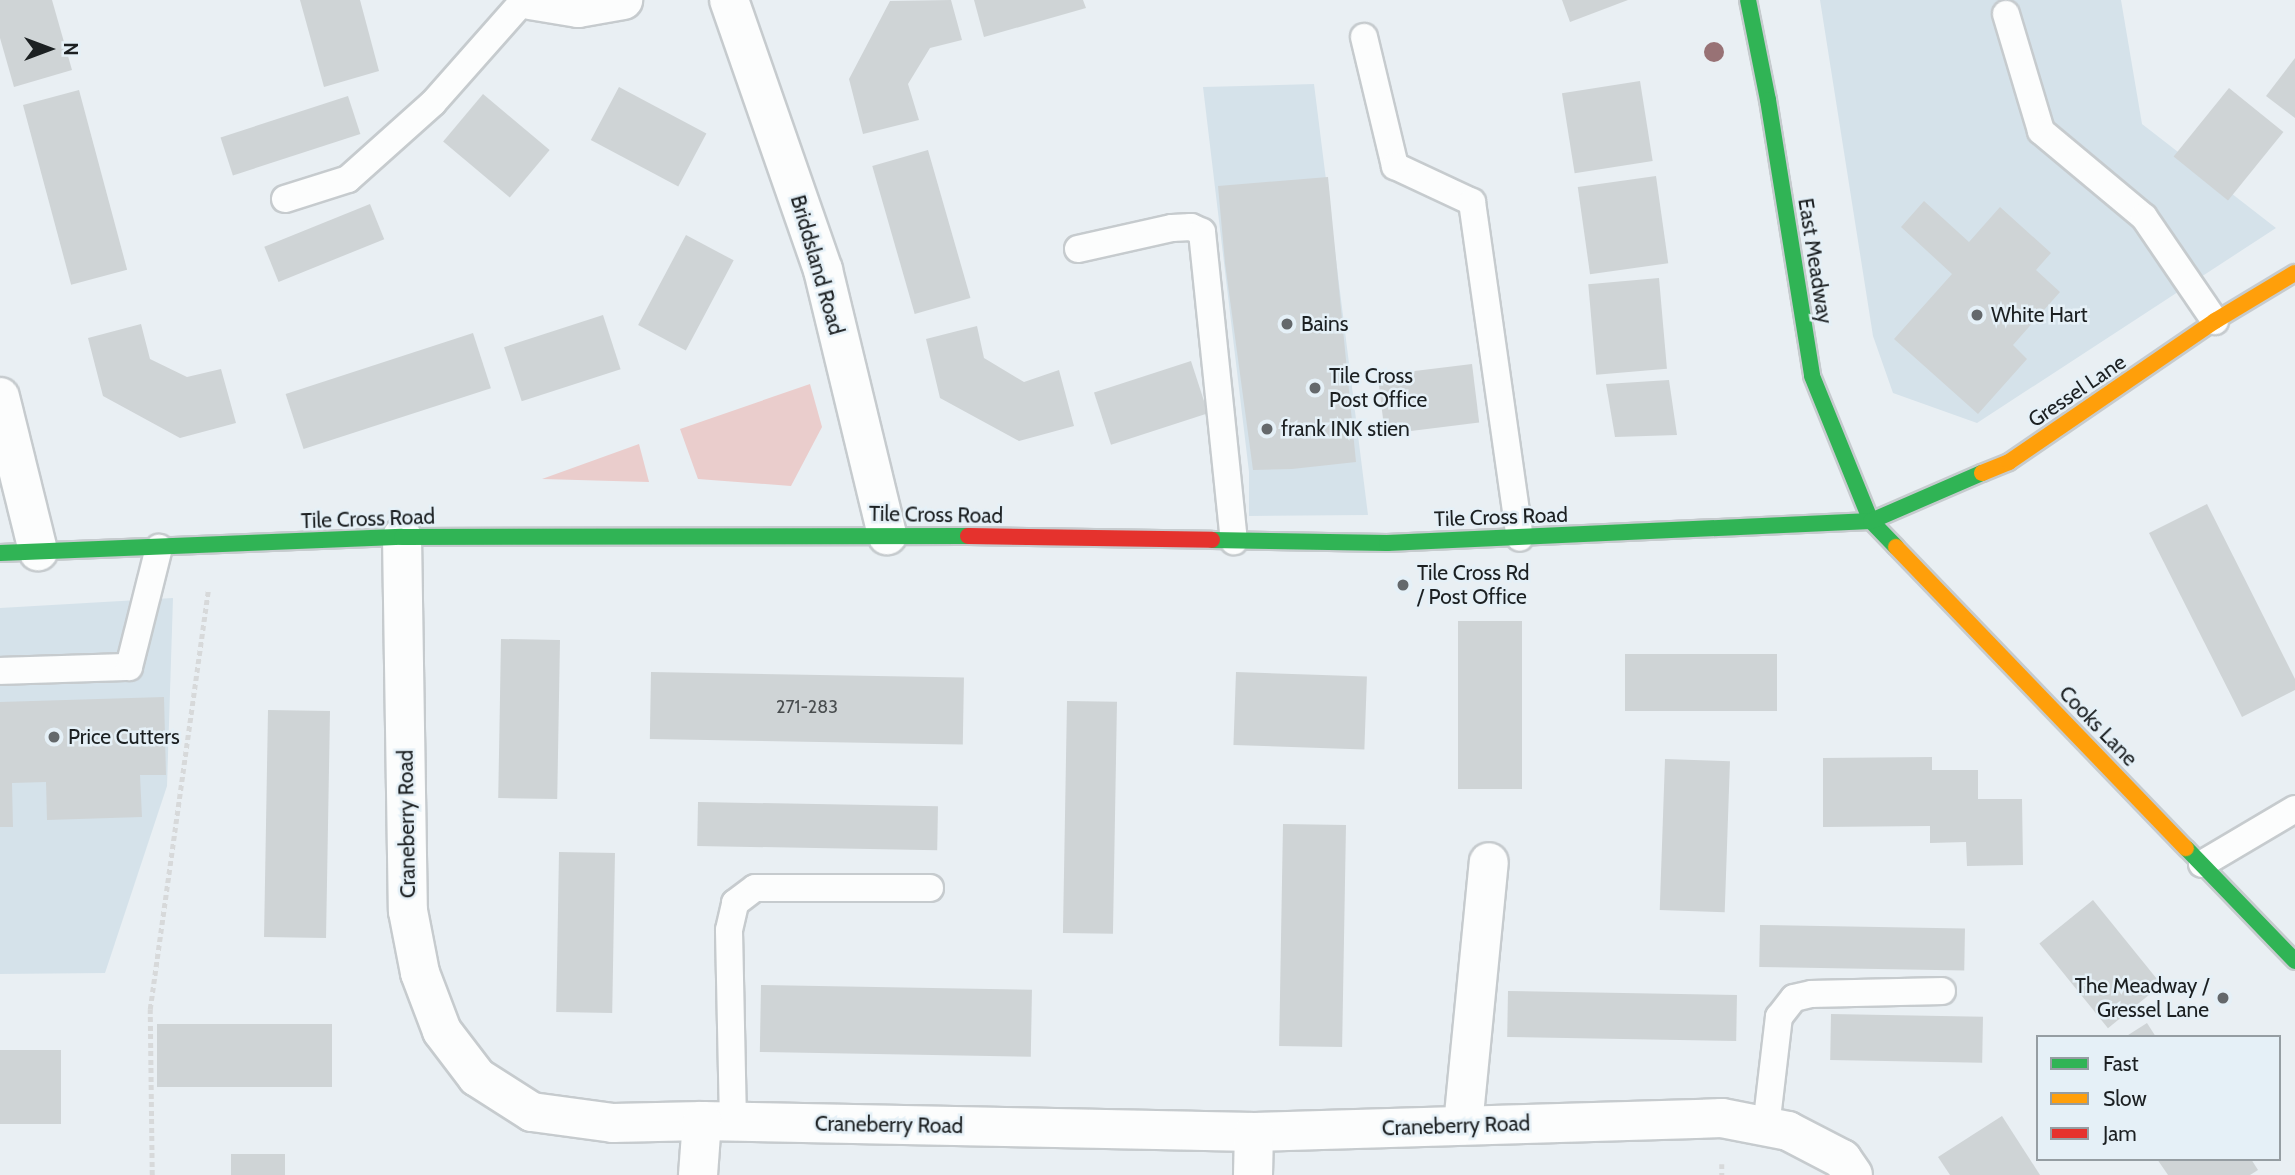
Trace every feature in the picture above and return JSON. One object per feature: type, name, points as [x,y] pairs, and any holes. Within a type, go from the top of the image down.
[{"type":"street","points":[[530,0],[578,8],[622,0]]},
{"type":"street","name":"Briddsland Road","points":[[729,0],[823,270],[887,535]]},
{"type":"street","name":"East Meadway","points":[[1748,0],[1768,100],[1812,376],[1871,521]]},
{"type":"street","name":"Gressel Lane","points":[[1871,521],[2010,463],[2215,321],[2295,273]]},
{"type":"street","points":[[0,397],[38,551]]},
{"type":"street","name":"Tile Cross Road","points":[[0,554],[402,537],[887,535],[1387,543],[1871,521]]},
{"type":"street","name":"Cooks Lane","points":[[1871,521],[2295,959]]},
{"type":"street","name":"Craneberry Road","points":[[402,537],[408,911],[419,973],[442,1031],[477,1077],[532,1112],[613,1123],[717,1121],[1254,1132],[1722,1118],[1788,1131],[1842,1159],[1853,1175]]},
{"type":"street","points":[[1463,1125],[1489,862]]},
{"type":"street","points":[[698,1175],[717,1121]]},
{"type":"street","points":[[1253,1175],[1254,1132]]},
{"type":"lane","points":[[285,199],[348,180],[433,103],[524,0]]},
{"type":"lane","points":[[2006,14],[2040,131],[2144,217],[2215,321]]},
{"type":"lane","points":[[1364,37],[1395,166],[1472,202],[1520,538]]},
{"type":"lane","points":[[1078,249],[1172,228],[1191,227],[1202,232],[1234,541]]},
{"type":"lane","points":[[0,671],[128,667],[159,548]]},
{"type":"lane","points":[[2202,864],[2295,809]]},
{"type":"lane","points":[[717,1121],[729,930],[735,903],[755,888],[930,888]]},
{"type":"lane","points":[[1766,1127],[1779,1017],[1794,999],[1812,994],[1942,991]]},
{"type":"path","points":[[152,1175],[150,1009],[214,546]]},
{"type":"shaded area","points":[[1820,0],[2121,0],[2142,124],[2276,228],[1977,423],[1893,393],[1873,336]]},
{"type":"shaded area","points":[[1314,84],[1368,515],[1249,516],[1249,472],[1203,87]]},
{"type":"shaded area","points":[[810,384],[822,427],[791,486],[698,479],[680,429]]},
{"type":"shaded area","points":[[639,444],[649,482],[542,479]]},
{"type":"shaded area","points":[[173,598],[167,786],[105,973],[0,974],[0,608]]},
{"type":"building","points":[[0,0],[52,0],[72,70],[14,87],[0,38]]},
{"type":"building","points":[[300,0],[360,0],[379,71],[324,87]]},
{"type":"building","points":[[951,0],[962,40],[930,48],[908,84],[919,120],[863,134],[849,79],[890,1]]},
{"type":"building","points":[[974,0],[1083,0],[1086,8],[984,37]]},
{"type":"building","points":[[1562,0],[1628,0],[1570,22]]},
{"type":"building","points":[[2295,58],[2295,118],[2266,96]]},
{"type":"building","points":[[1640,81],[1653,161],[1575,173],[1562,93]]},
{"type":"building","points":[[619,87],[706,133],[678,186],[591,140]]},
{"type":"building","points":[[2229,88],[2283,132],[2228,200],[2174,156]]},
{"type":"building","points":[[79,90],[127,270],[71,285],[23,105]]},
{"type":"building","points":[[483,94],[550,150],[510,197],[443,141]]},
{"type":"building","points":[[348,96],[360,134],[233,175],[221,137]]},
{"type":"building","points":[[928,150],[970,298],[915,314],[872,166]]},
{"type":"building","points":[[1656,176],[1668,263],[1590,274],[1578,187]]},
{"type":"building","name":"Bains","points":[[1328,177],[1356,462],[1253,470],[1225,263],[1218,186]]},
{"type":"building","name":"White Hart","points":[[1924,201],[1969,242],[2000,207],[2051,253],[2036,270],[2060,292],[2013,345],[2027,359],[1978,414],[1894,339],[1952,274],[1901,227]]},
{"type":"building","points":[[370,204],[384,239],[279,282],[264,247]]},
{"type":"building","points":[[686,235],[734,260],[686,350],[638,325]]},
{"type":"building","points":[[1659,278],[1667,369],[1596,375],[1588,284]]},
{"type":"building","points":[[603,315],[621,369],[522,401],[504,347]]},
{"type":"building","points":[[141,324],[150,359],[187,377],[221,369],[236,423],[180,438],[103,396],[88,338]]},
{"type":"building","points":[[977,326],[984,358],[1024,382],[1059,370],[1074,426],[1019,441],[940,398],[926,339]]},
{"type":"building","points":[[473,333],[491,388],[304,449],[286,394]]},
{"type":"building","points":[[1191,361],[1208,413],[1111,445],[1094,393]]},
{"type":"building","points":[[1472,364],[1479,423],[1385,434],[1378,376]]},
{"type":"building","points":[[1669,380],[1677,435],[1615,437],[1606,384]]},
{"type":"building","points":[[2207,504],[2295,679],[2295,690],[2242,717],[2149,533]]},
{"type":"building","points":[[1458,621],[1522,621],[1522,789],[1458,789]]},
{"type":"building","points":[[501,639],[560,640],[557,799],[498,798]]},
{"type":"building","points":[[1625,654],[1777,654],[1777,711],[1625,711]]},
{"type":"building","points":[[651,672],[964,677],[963,744],[650,739]]},
{"type":"building","points":[[1236,672],[1367,677],[1364,750],[1233,745]]},
{"type":"building","points":[[164,697],[166,775],[140,775],[142,817],[47,820],[46,782],[12,783],[13,827],[0,827],[0,702]]},
{"type":"building","points":[[1067,701],[1117,702],[1113,934],[1063,933]]},
{"type":"building","points":[[268,710],[330,711],[326,938],[264,937]]},
{"type":"building","points":[[1932,757],[1932,770],[1978,770],[1978,799],[2022,799],[2023,865],[1967,866],[1966,842],[1930,843],[1930,826],[1823,827],[1823,758]]},
{"type":"building","points":[[1665,759],[1730,761],[1725,912],[1660,910]]},
{"type":"building","points":[[698,802],[938,806],[937,850],[697,846]]},
{"type":"building","points":[[1283,824],[1346,825],[1342,1047],[1279,1046]]},
{"type":"building","points":[[559,852],[615,853],[612,1013],[556,1012]]},
{"type":"building","points":[[2093,900],[2162,985],[2108,1028],[2039,943]]},
{"type":"building","points":[[1760,925],[1965,929],[1964,971],[1759,967]]},
{"type":"building","points":[[761,985],[1032,990],[1031,1057],[760,1052]]},
{"type":"building","points":[[1508,991],[1737,995],[1736,1041],[1507,1037]]},
{"type":"building","points":[[1831,1014],[1983,1017],[1982,1063],[1830,1060]]},
{"type":"building","points":[[2147,1023],[2155,1035],[2128,1035]]},
{"type":"building","points":[[157,1024],[332,1024],[332,1087],[157,1087]]},
{"type":"building","points":[[0,1050],[61,1050],[61,1124],[0,1124]]},
{"type":"building","points":[[2002,1116],[2040,1175],[1950,1175],[1938,1157]]},
{"type":"building","points":[[231,1154],[285,1154],[285,1175],[231,1175]]},
{"type":"building","points":[[2158,1161],[2252,1161],[2258,1170],[2250,1175],[2168,1175]]},
{"type":"traffic: fast","points":[[1748,0],[1768,100],[1812,376],[1871,521],[1896,547]]},
{"type":"traffic: fast","points":[[1212,540],[1387,543],[1871,521],[1982,473]]},
{"type":"traffic: fast","points":[[0,553],[402,537],[968,536]]},
{"type":"traffic: fast","points":[[2186,848],[2295,961]]},
{"type":"traffic: slow","points":[[1982,473],[2009,462],[2215,321],[2295,273]]},
{"type":"traffic: slow","points":[[1896,547],[2186,848]]},
{"type":"traffic: jam","points":[[968,536],[1212,540]]},
{"type":"place","name":"White Hart","points":[[1977,315]]},
{"type":"place","name":"Bains","points":[[1287,324]]},
{"type":"place","name":"Tile Cross Post Office","points":[[1315,388]]},
{"type":"place","name":"frank INK stien","points":[[1267,429]]},
{"type":"place","name":"Tile Cross Rd / Post Office","points":[[1403,585]]},
{"type":"place","name":"Price Cutters","points":[[54,737]]},
{"type":"place","name":"The Meadway / Gressel Lane","points":[[2223,998]]}]
